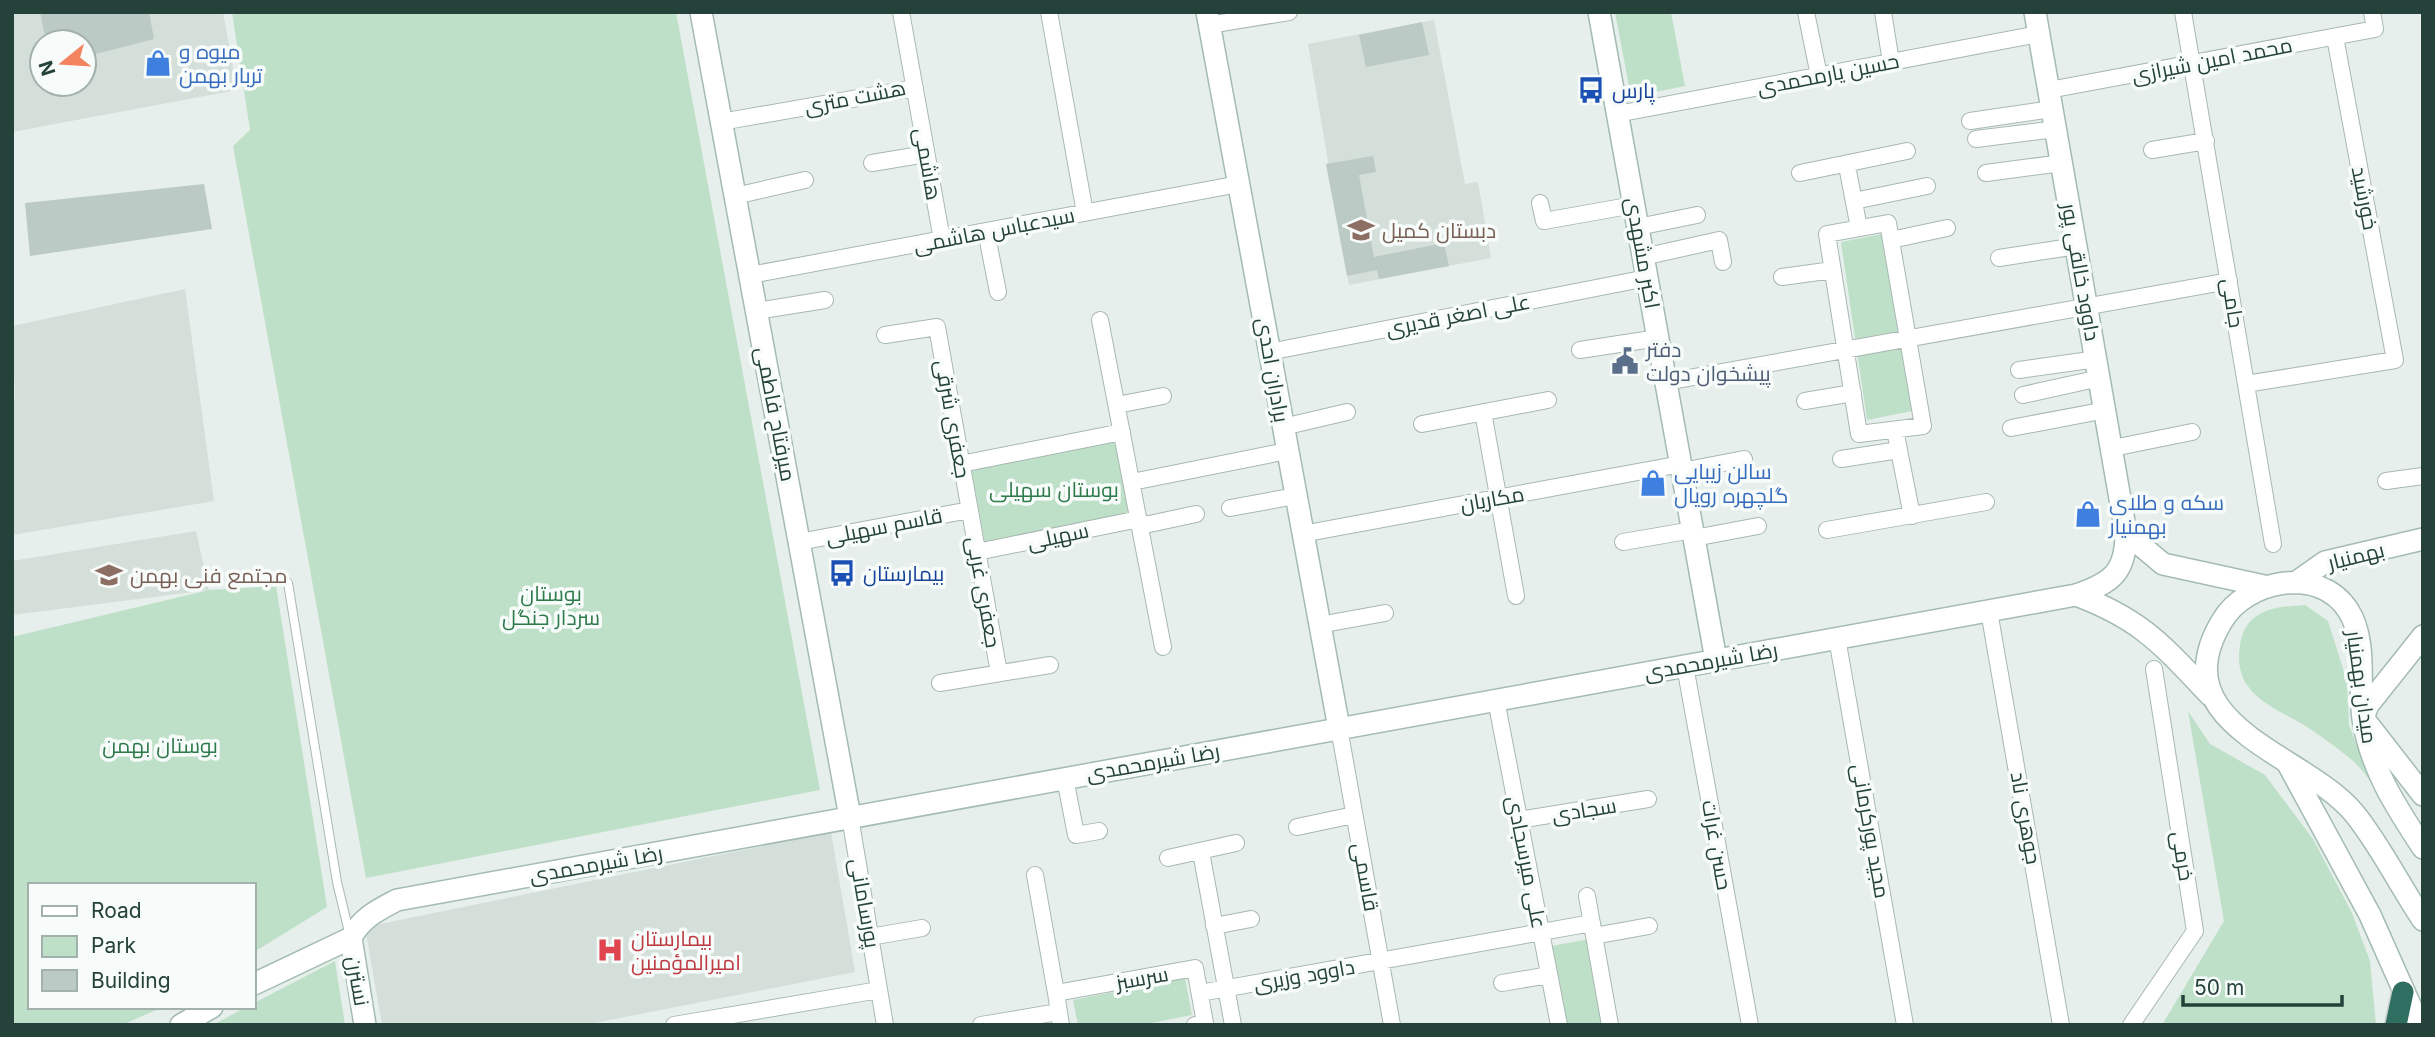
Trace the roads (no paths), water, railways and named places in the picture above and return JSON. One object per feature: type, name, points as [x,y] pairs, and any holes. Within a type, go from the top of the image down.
[{"type":"highway","points":[[2396,1025],[2403,992]]},
{"type":"street","name":"میرفتاح فاطمی","points":[[701,12],[850,817]]},
{"type":"street","name":"هشت متری","points":[[721,122],[915,88],[901,12]]},
{"type":"street","points":[[1049,12],[1085,213]]},
{"type":"street","points":[[1208,19],[1289,12]]},
{"type":"street","name":"اکبر مشهدی","points":[[1599,12],[1717,660]]},
{"type":"street","points":[[1806,12],[1819,76]]},
{"type":"street","points":[[1883,12],[1891,62]]},
{"type":"street","name":"داوود خالقی پور","points":[[2035,12],[2126,533],[2123,560],[2109,581],[2076,595]]},
{"type":"street","name":"جامی","points":[[2183,12],[2273,544]]},
{"type":"street","name":"محمد امین شیرازی","points":[[2052,109],[2193,63],[2375,29],[2372,12]]},
{"type":"street","name":"برادران احدی","points":[[1208,19],[1339,728]]},
{"type":"street","name":"حسین یارمحمدی","points":[[1617,114],[2039,34]]},
{"type":"street","name":"خورشید","points":[[2246,384],[2395,360],[2335,37]]},
{"type":"street","name":"هاشمی","points":[[915,88],[942,240]]},
{"type":"street","points":[[1970,121],[2052,109]]},
{"type":"street","points":[[1976,139],[2052,109]]},
{"type":"street","points":[[2152,150],[2206,141]]},
{"type":"street","points":[[1800,173],[1847,166],[1907,151]]},
{"type":"street","points":[[872,163],[926,154]]},
{"type":"street","points":[[1986,173],[2062,163]]},
{"type":"street","points":[[1847,166],[1859,228]]},
{"type":"street","points":[[735,197],[805,180]]},
{"type":"street","name":"سیدعباس هاشمی","points":[[750,275],[1239,184]]},
{"type":"street","points":[[1854,201],[1927,186]]},
{"type":"street","points":[[1539,203],[1545,229],[1634,205]]},
{"type":"street","points":[[1638,227],[1697,215]]},
{"type":"street","points":[[1888,223],[1910,338],[1923,426],[1859,434],[1827,234],[1859,228],[1888,223]]},
{"type":"street","points":[[1891,240],[1947,228]]},
{"type":"street","points":[[986,231],[998,292]]},
{"type":"street","name":"علی اصغر قدیری","points":[[1269,352],[1645,268],[1719,240],[1723,262]]},
{"type":"street","points":[[1999,257],[2077,246]]},
{"type":"street","points":[[1782,277],[1833,270]]},
{"type":"street","points":[[1666,382],[2229,281]]},
{"type":"street","points":[[757,311],[825,300]]},
{"type":"street","points":[[1100,320],[1163,647]]},
{"type":"street","name":"جعفری شرقی","points":[[885,335],[937,327],[970,510]]},
{"type":"street","points":[[1580,350],[1658,338]]},
{"type":"street","points":[[2019,370],[2099,368]]},
{"type":"street","points":[[2023,395],[2099,368]]},
{"type":"street","points":[[1805,401],[1853,393]]},
{"type":"street","points":[[1117,405],[1163,396]]},
{"type":"street","points":[[1422,424],[1548,400]]},
{"type":"street","points":[[2011,428],[2106,410]]},
{"type":"street","points":[[1283,427],[1347,412]]},
{"type":"street","points":[[1483,412],[1516,596]]},
{"type":"street","points":[[1895,430],[1912,516]]},
{"type":"street","points":[[961,464],[1122,432]]},
{"type":"street","points":[[2113,448],[2192,432]]},
{"type":"street","points":[[1841,459],[1899,450]]},
{"type":"street","points":[[1132,482],[1287,451]]},
{"type":"street","name":"مکاریان","points":[[1302,534],[1499,497],[1744,458]]},
{"type":"street","points":[[2386,481],[2423,476]]},
{"type":"street","points":[[1230,508],[1296,496]]},
{"type":"street","points":[[1827,530],[1986,502]]},
{"type":"street","name":"قاسم سهیلی","points":[[799,542],[970,510]]},
{"type":"street","name":"جعفری غربی","points":[[970,510],[999,673]]},
{"type":"street","name":"سهیلی","points":[[977,552],[1196,514]]},
{"type":"street","points":[[1623,542],[1758,526]]},
{"type":"street","points":[[2126,533],[2163,564],[2264,586]]},
{"type":"street","name":"بهمنیار","points":[[2295,583],[2325,562],[2423,539]]},
{"type":"street","name":"میدان بهمنیار","points":[[2211,696],[2207,674],[2208,653],[2222,620],[2238,600],[2264,586],[2295,583],[2329,592],[2348,609],[2357,628],[2363,718],[2376,769],[2390,797],[2423,848]]},
{"type":"street","points":[[2076,595],[2112,608],[2140,624],[2211,696],[2222,714],[2239,731],[2334,793],[2354,814],[2423,920]]},
{"type":"street","name":"رضا شیرمحمدی","points":[[256,983],[351,938],[357,926],[374,911],[397,900],[2076,595]]},
{"type":"street","name":"جوهری ناد","points":[[1989,611],[2061,1025]]},
{"type":"street","points":[[1320,625],[1385,614]]},
{"type":"street","points":[[2423,636],[2375,696],[2363,718],[2423,795]]},
{"type":"street","name":"مجید پورکرمانی","points":[[1838,638],[1905,1025]]},
{"type":"street","points":[[940,683],[1051,665]]},
{"type":"street","name":"حسن غرات","points":[[1685,666],[1750,1025]]},
{"type":"street","name":"خرمی","points":[[2131,1025],[2195,931],[2154,669]]},
{"type":"street","name":"علی میرسجادی","points":[[1496,700],[1559,1025]]},
{"type":"street","name":"قاسمی","points":[[1339,728],[1392,1025]]},
{"type":"street","points":[[2287,763],[2370,915],[2419,1025]]},
{"type":"street","points":[[1065,778],[1076,835],[1099,831]]},
{"type":"street","name":"سجادی","points":[[1519,820],[1648,799]]},
{"type":"street","points":[[1297,827],[1354,815]]},
{"type":"street","name":"پورسامانی","points":[[850,817],[885,1025]]},
{"type":"street","points":[[1168,858],[1236,843]]},
{"type":"street","points":[[1201,852],[1233,1025]]},
{"type":"street","points":[[981,1025],[1060,1018],[1035,875]]},
{"type":"street","points":[[1587,896],[1610,1025]]},
{"type":"street","points":[[1214,926],[1251,919]]},
{"type":"street","points":[[1381,961],[1541,933],[1649,926]]},
{"type":"street","points":[[870,937],[922,928]]},
{"type":"street","name":"نسترن","points":[[351,938],[365,1025]]},
{"type":"street","name":"داوود وزیری","points":[[1200,993],[1381,961]]},
{"type":"street","name":"سرسبز","points":[[1056,993],[1195,968],[1205,1023],[1195,1025]]},
{"type":"street","points":[[1502,983],[1549,975]]},
{"type":"street","points":[[674,1025],[749,1019],[880,990]]},
{"type":"street","points":[[181,1025],[209,1009]]},
{"type":"lane","points":[[288,583],[337,883],[351,938]]},
{"type":"place","name":"میوه و تربار بهمن","points":[[158,63]]},
{"type":"place","name":"پارس","points":[[1591,90]]},
{"type":"place","name":"دبستان کمیل","points":[[1361,230]]},
{"type":"place","name":"دفتر پیشخوان دولت","points":[[1625,361]]},
{"type":"place","name":"سالن زیبایی گلچهره رویال","points":[[1653,483]]},
{"type":"place","name":"سکه و طلای بهمنیار","points":[[2088,514]]},
{"type":"place","name":"بیمارستان","points":[[842,573]]},
{"type":"place","name":"مجتمع فنی بهمن","points":[[109,575]]},
{"type":"place","name":"بیمارستان امیرالمؤمنین","points":[[610,950]]},
{"type":"park label","name":"بوستان سهیلی","points":[[1054,489]]},
{"type":"park label","name":"بوستان سردار جنگل","points":[[551,605]]},
{"type":"park label","name":"بوستان بهمن","points":[[160,745]]}]
